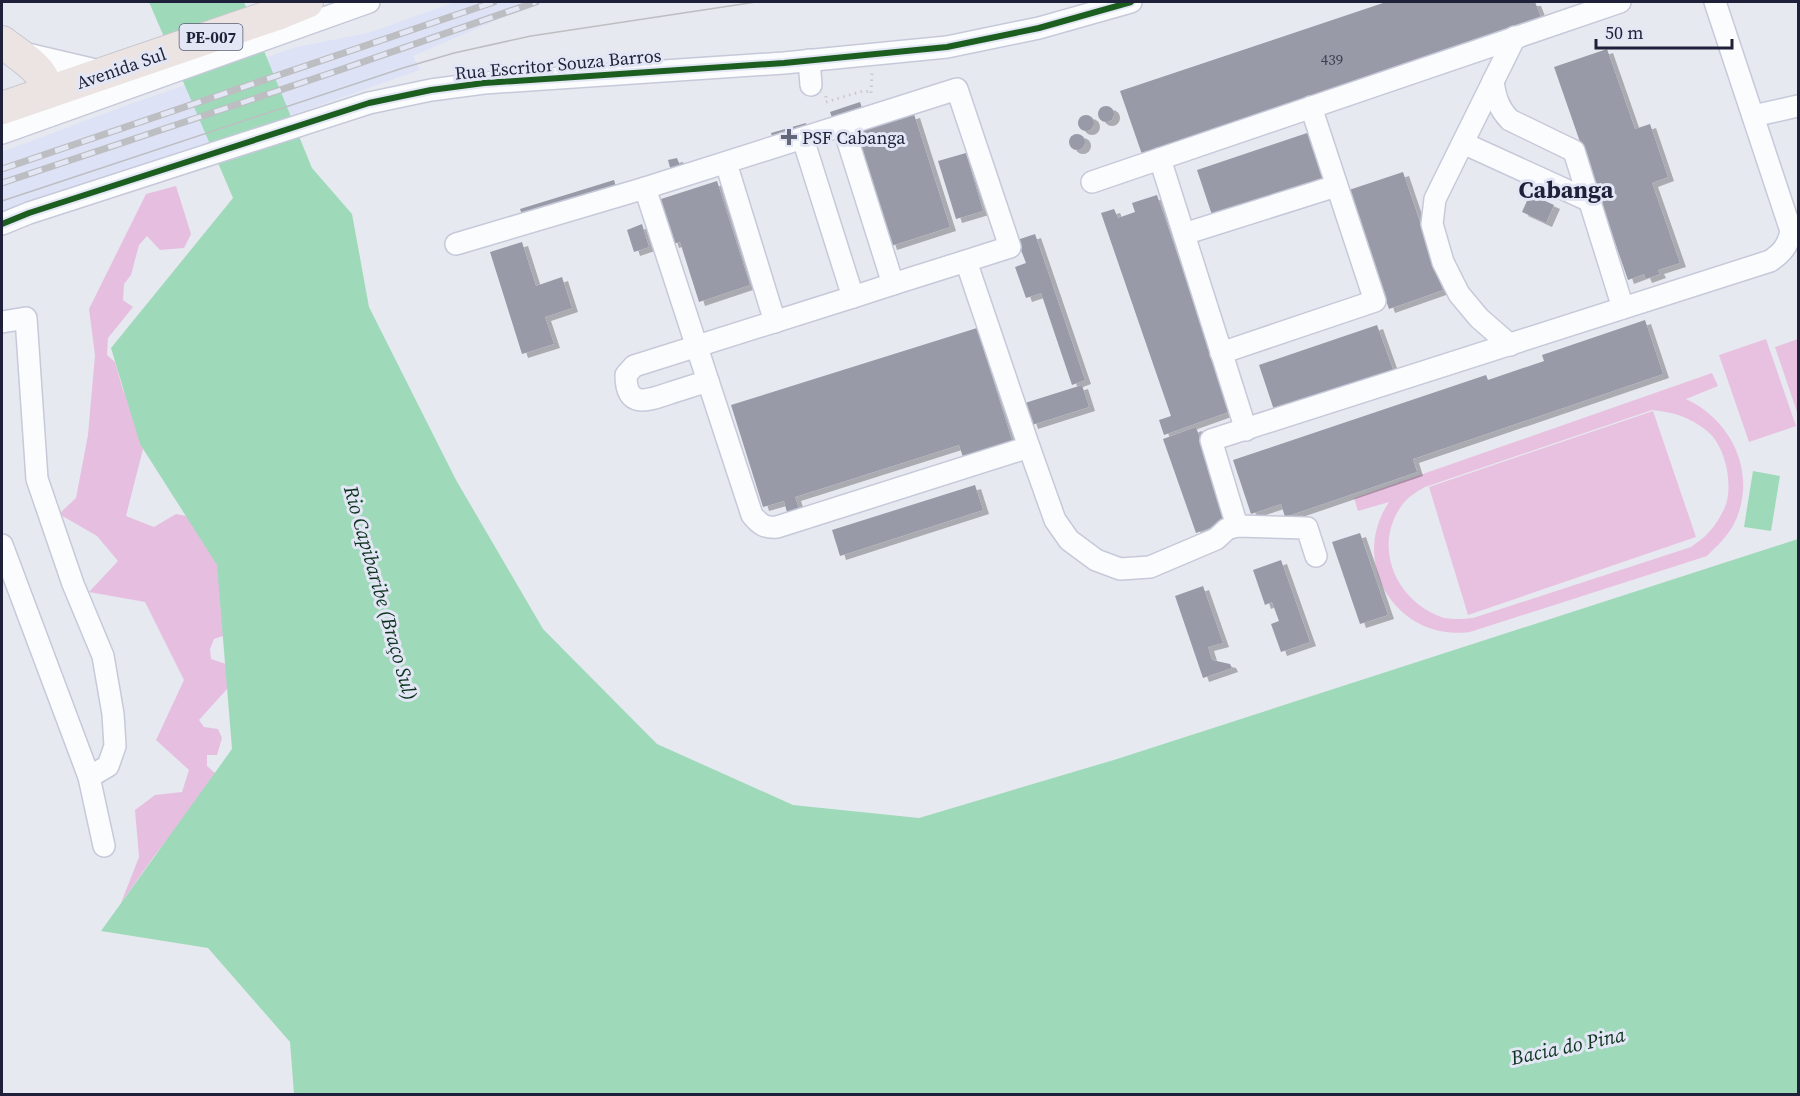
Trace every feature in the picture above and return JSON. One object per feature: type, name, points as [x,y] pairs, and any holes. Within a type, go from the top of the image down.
[{"type":"highway","name":"Avenida Sul","points":[[2,108],[108,73],[145,75],[292,15]]},
{"type":"highway","points":[[5,44],[34,67],[42,77],[44,87],[41,95]]},
{"type":"street","points":[[292,15],[369,2]]},
{"type":"street","name":"Rua Escritor Souza Barros","points":[[2,224],[369,103],[431,90],[484,83],[809,60],[947,47],[1039,28],[1131,2]]},
{"type":"street","points":[[1092,182],[1515,37],[1590,6],[1620,2]]},
{"type":"street","points":[[1237,526],[1211,440],[1770,261],[1779,254],[1788,244],[1791,231],[1715,2]]},
{"type":"street","points":[[1510,345],[1479,318],[1459,294],[1443,262],[1432,224],[1435,199],[1515,37]]},
{"type":"street","points":[[5,44],[52,61],[108,73]]},
{"type":"street","points":[[809,60],[819,90]]},
{"type":"street","points":[[2,133],[145,75]]},
{"type":"street","points":[[1494,81],[1499,104],[1510,120],[1574,151],[1623,308]]},
{"type":"street","points":[[456,244],[726,163],[957,89],[1010,247],[634,366],[626,375],[626,389],[634,398],[646,401],[708,381]]},
{"type":"street","points":[[1753,116],[1798,106]]},
{"type":"street","points":[[1221,353],[1375,301],[1311,107]]},
{"type":"street","points":[[843,126],[893,284]]},
{"type":"street","points":[[803,139],[853,297]]},
{"type":"street","points":[[1463,143],[1590,201]]},
{"type":"street","points":[[1160,159],[1246,430]]},
{"type":"street","points":[[726,163],[775,322]]},
{"type":"street","points":[[1184,234],[1336,186]]},
{"type":"street","points":[[645,188],[752,515],[758,523],[766,528],[777,527],[1029,447]]},
{"type":"street","points":[[966,261],[1055,520],[1069,540],[1096,561],[1120,569],[1150,567],[1216,539],[1227,529],[1237,526],[1306,528],[1316,556]]},
{"type":"street","points":[[2,322],[26,318],[37,479],[73,584],[103,656],[113,714],[115,746],[108,766],[89,777]]},
{"type":"street","points":[[2,545],[89,777],[104,846]]},
{"type":"path","points":[[876,54],[872,67],[871,92],[878,115]]},
{"type":"path","points":[[819,90],[826,102],[863,91],[871,92]]},
{"type":"shaded area","points":[[455,2],[546,2],[504,17],[413,56],[420,70],[129,172],[2,213],[2,152],[130,104],[296,47],[368,33]]},
{"type":"shaded area","points":[[176,186],[191,234],[184,248],[160,250],[147,236],[139,245],[131,275],[124,284],[123,300],[133,307],[108,338],[107,355],[115,362],[123,390],[152,441],[143,449],[126,516],[154,527],[176,514],[186,516],[225,544],[223,636],[214,639],[210,649],[211,659],[226,664],[230,677],[227,689],[199,720],[204,727],[218,729],[222,738],[217,755],[207,755],[207,766],[215,773],[214,783],[155,855],[121,903],[139,857],[135,810],[155,795],[182,792],[189,770],[156,740],[184,680],[145,602],[89,592],[118,561],[97,536],[59,514],[76,498],[88,435],[95,355],[89,309],[146,194]]},
{"type":"shaded area","points":[[1766,339],[1796,426],[1749,442],[1719,355]]},
{"type":"shaded area","points":[[1798,339],[1798,415],[1775,347]]},
{"type":"shaded area","points":[[1712,373],[1718,386],[1686,399],[1717,421],[1728,435],[1737,451],[1742,469],[1743,487],[1741,505],[1734,524],[1707,556],[1470,632],[1444,632],[1421,624],[1401,611],[1387,594],[1377,573],[1374,549],[1378,526],[1389,502],[1358,511],[1354,498]],"holes":[[[1652,410],[1674,414],[1701,426],[1719,445],[1726,465],[1729,486],[1725,508],[1705,536],[1691,547],[1473,618],[1441,617],[1412,599],[1402,586],[1394,572],[1389,540],[1392,524],[1400,508],[1415,493],[1425,487]]]},
{"type":"shaded area","points":[[1653,411],[1696,537],[1468,615],[1429,487]]},
{"type":"water","points":[[149,2],[244,2],[312,168],[352,214],[369,307],[456,480],[543,629],[657,744],[793,805],[919,818],[1117,759],[1798,539],[1798,1094],[294,1094],[290,1042],[208,948],[101,931],[232,749],[217,565],[140,444],[111,348],[233,198]]},
{"type":"water","points":[[1753,471],[1780,476],[1771,531],[1744,527]]},
{"type":"building","points":[[1386,2],[1535,2],[1545,27],[1145,163],[1120,91]]},
{"type":"building","points":[[1607,49],[1635,129],[1650,124],[1668,177],[1652,183],[1680,263],[1658,270],[1660,274],[1646,279],[1644,274],[1628,280],[1554,67]]},
{"type":"building","points":[[860,102],[865,117],[835,126],[830,112]]},
{"type":"building","points":[[1106,106],[1114,114],[1106,122],[1098,114]]},
{"type":"building","points":[[914,114],[950,227],[891,246],[855,133]]},
{"type":"building","points":[[1086,115],[1094,123],[1086,131],[1078,123]]},
{"type":"building","points":[[806,123],[810,136],[768,149],[765,139],[772,136],[771,133]]},
{"type":"building","points":[[1316,130],[1333,181],[1214,221],[1197,170]]},
{"type":"building","points":[[1077,134],[1085,142],[1077,150],[1069,142]]},
{"type":"building","points":[[966,153],[983,211],[956,219],[938,161]]},
{"type":"building","points":[[677,158],[681,168],[671,171],[668,160]]},
{"type":"building","points":[[1403,172],[1443,290],[1389,309],[1349,190]]},
{"type":"building","points":[[614,180],[618,194],[525,223],[520,209]]},
{"type":"building","points":[[717,181],[750,285],[699,302],[680,242],[673,244],[658,200]]},
{"type":"building","points":[[1530,194],[1554,205],[1546,223],[1522,212]]},
{"type":"building","points":[[1157,195],[1231,411],[1164,435],[1159,420],[1171,416],[1101,213],[1114,209],[1118,218],[1135,212],[1132,203]]},
{"type":"building","points":[[642,224],[649,247],[634,252],[627,230]]},
{"type":"building","points":[[1035,234],[1085,380],[1072,385],[1041,293],[1026,298],[1015,267],[1026,263],[1017,240]]},
{"type":"building","points":[[522,242],[536,286],[562,277],[572,308],[545,317],[554,344],[522,354],[490,252]]},
{"type":"building","points":[[1645,320],[1663,374],[1413,459],[1417,472],[1285,517],[1281,504],[1251,514],[1233,460],[1486,375],[1488,380],[1544,361],[1542,355]]},
{"type":"building","points":[[1377,325],[1396,378],[1277,419],[1259,365]]},
{"type":"building","points":[[977,328],[1014,447],[965,463],[959,445],[795,497],[800,512],[788,516],[784,501],[763,507],[731,405]]},
{"type":"building","points":[[1082,385],[1089,407],[1032,425],[1025,403]]},
{"type":"building","points":[[1196,427],[1229,521],[1196,533],[1163,439]]},
{"type":"building","points":[[975,485],[983,510],[840,556],[832,530]]},
{"type":"building","points":[[1360,533],[1388,615],[1360,624],[1332,542]]},
{"type":"building","points":[[1281,560],[1310,642],[1281,652],[1271,624],[1279,621],[1272,602],[1265,605],[1253,570]]},
{"type":"building","points":[[1203,586],[1223,643],[1208,647],[1212,660],[1230,664],[1232,668],[1203,678],[1175,596]]},
{"type":"tram line","points":[[2,201],[454,53],[531,36],[756,2]]},
{"type":"railway","points":[[2,169],[494,2]]},
{"type":"railway","points":[[2,183],[536,2]]},
{"type":"cycle path","points":[[2,224],[29,213],[369,103],[431,90],[484,83],[784,63],[947,47],[1039,28],[1131,2]]},
{"type":"place","name":"PSF Cabanga","points":[[789,137]]},
{"type":"district","name":"Cabanga","points":[[1566,189]]},
{"type":"water label","name":"Rio Capibaribe (Braço Sul)","points":[[381,593]]},
{"type":"water label","name":"Bacia do Pina","points":[[1568,1046]]}]
